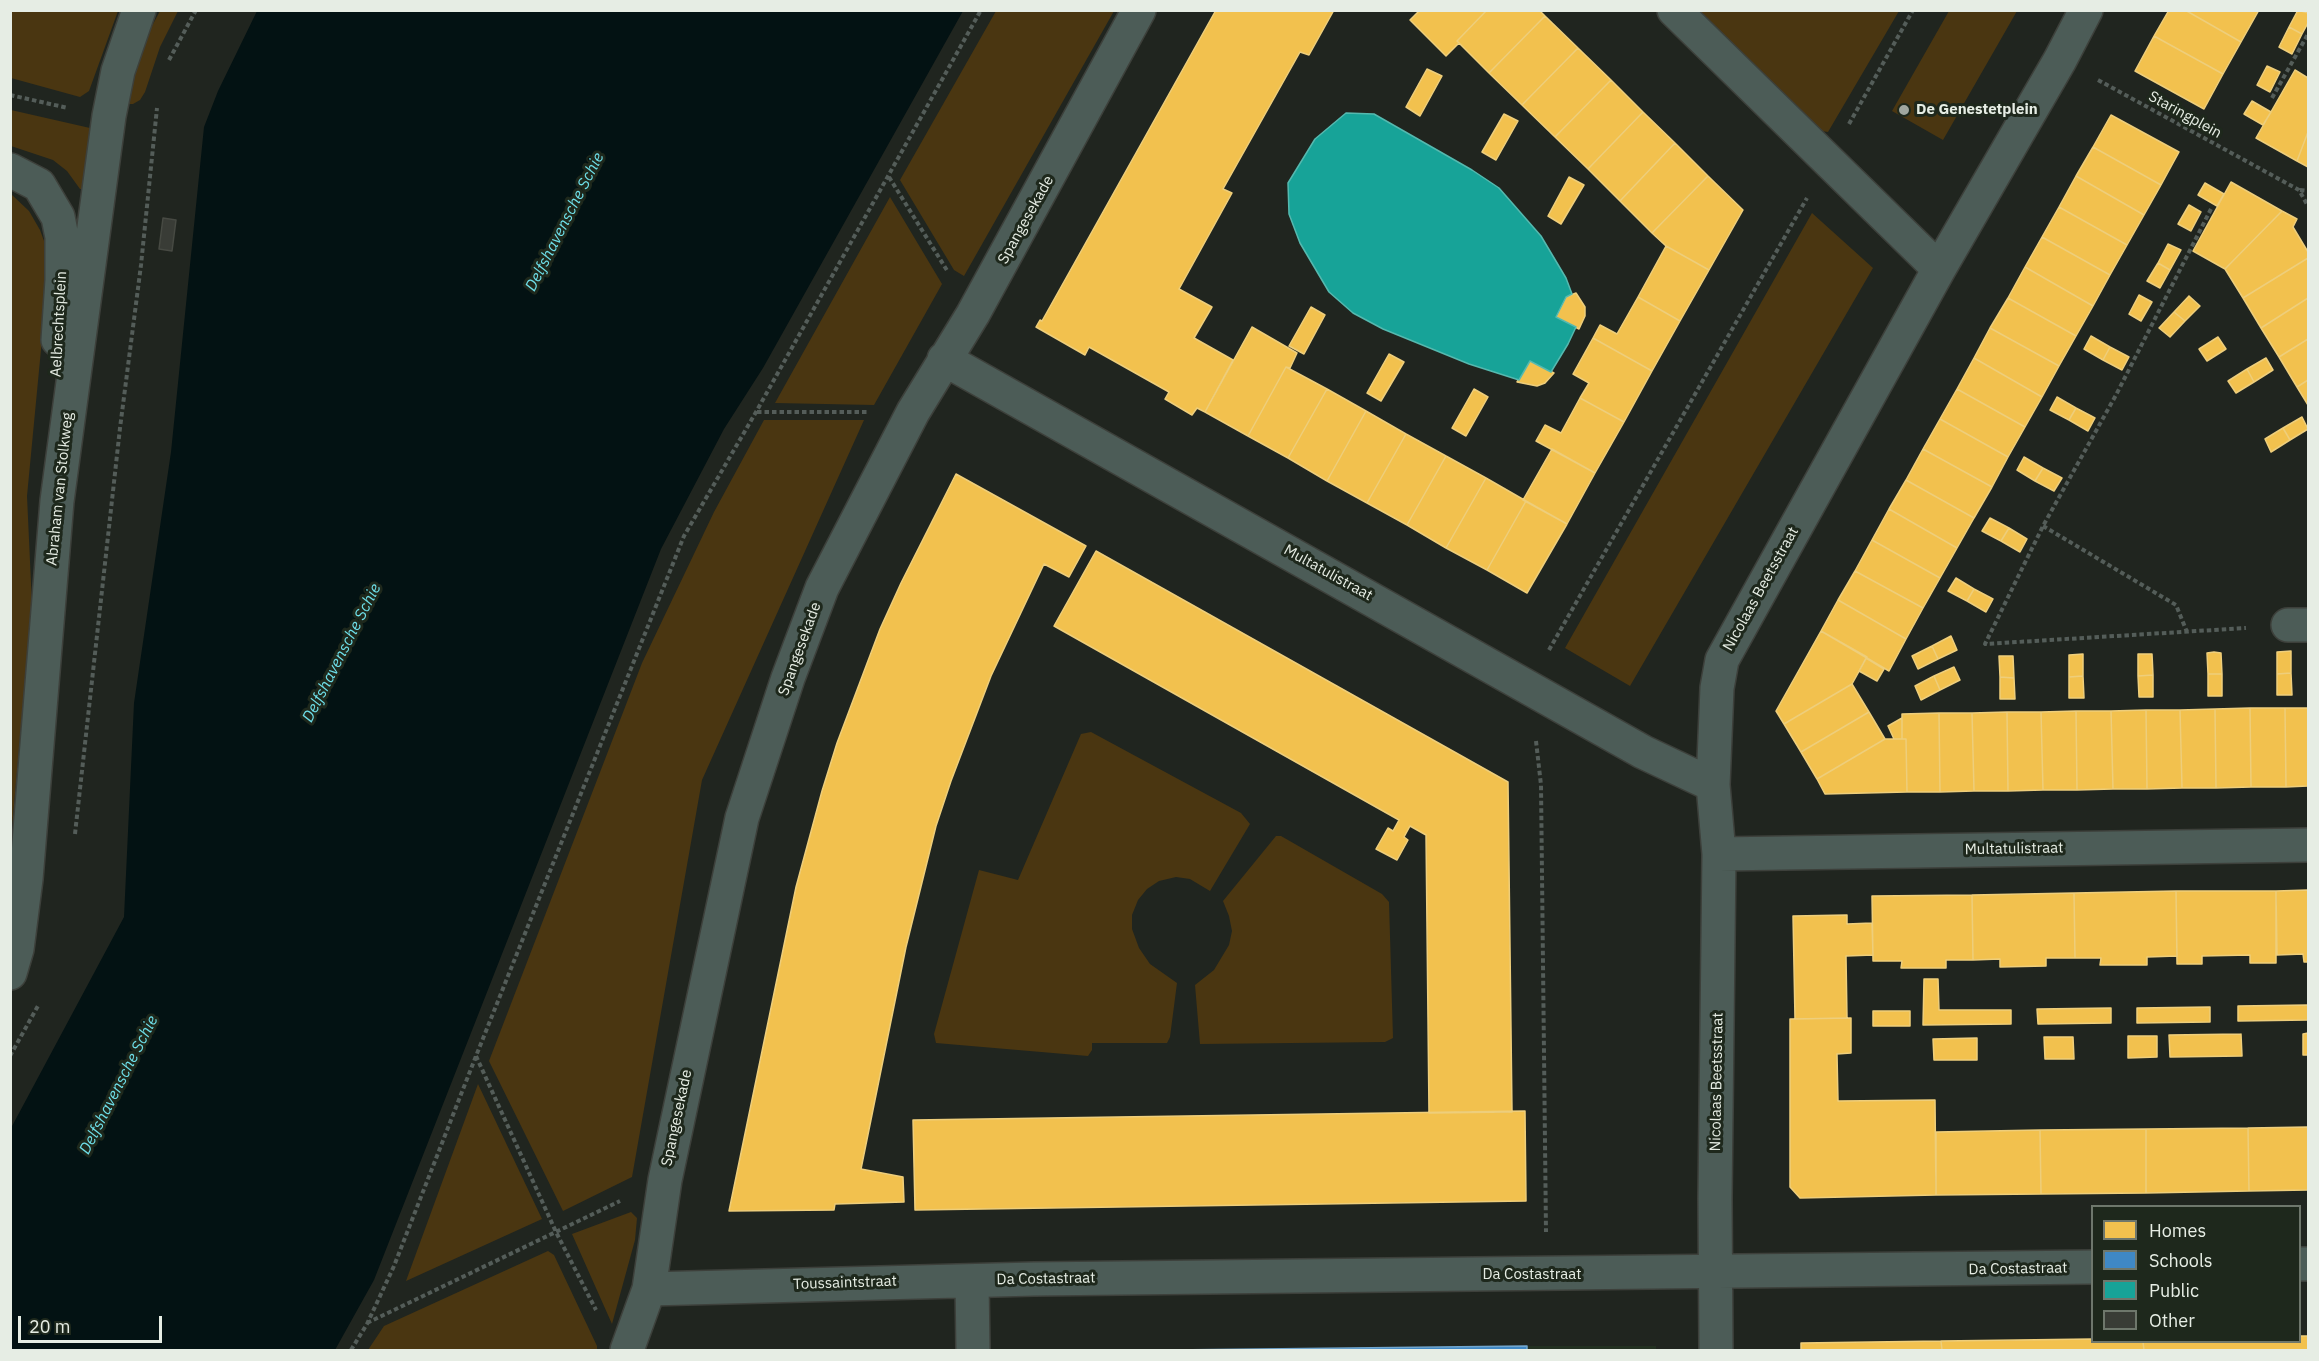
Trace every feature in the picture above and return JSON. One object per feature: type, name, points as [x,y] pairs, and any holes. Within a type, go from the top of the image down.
[{"type":"street","name":"Abraham van Stolkweg","points":[[10,972],[17,949],[26,879],[57,501],[109,116],[118,71],[139,10]]},
{"type":"street","name":"Spangesekade","points":[[627,1350],[649,1289],[664,1180],[745,808],[788,678],[822,588],[913,412],[974,314],[1139,10]]},
{"type":"street","points":[[1674,10],[1939,269]]},
{"type":"street","name":"Nicolaas Beetsstraat","points":[[1716,1350],[1719,854],[1713,785],[1717,697],[1722,660],[2086,10]]},
{"type":"street","name":"Aelbrechtsplein","points":[[10,170],[39,185],[58,217],[63,237],[55,387],[57,501]]},
{"type":"street","name":"Multatulistraat","points":[[944,359],[1643,752],[1713,785]]},
{"type":"street","name":"Multatulistraat","points":[[1719,854],[2308,845]]},
{"type":"street","name":"Da Costastraat","points":[[972,1281],[2091,1267]]},
{"type":"street","points":[[972,1281],[973,1350]]},
{"type":"street","name":"Toussaintstraat","points":[[649,1289],[972,1281]]},
{"type":"path","points":[[169,62],[196,10]]},
{"type":"path","points":[[351,1350],[367,1324],[394,1266],[684,536],[981,10]]},
{"type":"path","points":[[1546,1274],[1541,785],[1528,686],[1913,10]]},
{"type":"path","points":[[2272,98],[2308,33]]},
{"type":"path","name":"Staringplein","points":[[2060,60],[2299,190],[2308,191]]},
{"type":"path","points":[[75,839],[158,101]]},
{"type":"path","points":[[888,176],[974,314]]},
{"type":"path","points":[[2299,190],[2308,206]]},
{"type":"path","points":[[2211,209],[2116,395],[2043,526],[1985,644],[2298,625]]},
{"type":"path","points":[[756,412],[913,412]]},
{"type":"path","points":[[2043,526],[2176,605],[2187,632]]},
{"type":"path","points":[[10,1056],[42,1000]]},
{"type":"path","points":[[476,1056],[556,1232],[597,1311]]},
{"type":"path","points":[[367,1324],[664,1180]]},
{"type":"shaded area","points":[[10,11],[118,11],[89,91],[80,97],[11,78]]},
{"type":"shaded area","points":[[160,11],[178,11],[160,47],[145,92],[140,100],[133,104],[124,104],[139,50]]},
{"type":"shaded area","points":[[996,11],[1114,11],[964,276],[954,270],[900,180]]},
{"type":"shaded area","points":[[1696,11],[1899,11],[1828,132],[1821,131]]},
{"type":"shaded area","points":[[1949,11],[2017,11],[1943,140],[1892,111]]},
{"type":"shaded area","points":[[11,110],[90,128],[86,189],[80,189],[67,171],[53,160],[11,146]]},
{"type":"shaded area","points":[[11,194],[29,211],[40,230],[47,249],[49,266],[27,496],[32,605],[11,838]]},
{"type":"shaded area","points":[[890,197],[942,284],[874,405],[775,403]]},
{"type":"shaded area","points":[[1812,213],[1873,268],[1630,686],[1565,648]]},
{"type":"shaded area","points":[[764,420],[864,420],[702,780],[632,1177],[563,1211],[489,1061],[642,663],[714,512]]},
{"type":"shaded area","points":[[1091,732],[1241,813],[1250,824],[1210,891],[1190,879],[1176,877],[1159,881],[1147,889],[1138,900],[1132,915],[1132,929],[1139,948],[1150,964],[1177,983],[1170,1037],[1167,1043],[1092,1043],[1092,1050],[1088,1056],[936,1043],[934,1034],[979,870],[1018,880],[1081,734]]},
{"type":"shaded area","points":[[1276,836],[1281,836],[1382,894],[1389,902],[1393,1038],[1385,1042],[1200,1044],[1195,985],[1214,970],[1229,945],[1232,931],[1223,901]]},
{"type":"shaded area","points":[[478,1084],[542,1219],[406,1281]]},
{"type":"shaded area","points":[[631,1212],[637,1218],[635,1240],[612,1324],[572,1234]]},
{"type":"shaded area","points":[[548,1251],[554,1255],[597,1350],[368,1350],[384,1326]]},
{"type":"shaded area","points":[[1527,1346],[1656,1346],[1656,1350],[1527,1350]]},
{"type":"water","name":"Delfshavensche Schie","points":[[257,11],[963,11],[763,368],[724,429],[661,549],[374,1280],[335,1350],[11,1350],[11,1128],[124,917],[134,703],[171,452],[204,127],[218,91]]},
{"type":"building: Homes","points":[[1216,10],[1334,10],[1309,55],[1300,52],[1223,189],[1232,193],[1179,289],[1212,307],[1194,338],[1233,360],[1205,412],[1197,408],[1192,415],[1165,399],[1169,392],[1089,347],[1085,355],[1036,327],[1040,320],[1042,321]]},
{"type":"building: Homes","points":[[1420,10],[1487,10],[1446,56],[1410,20]]},
{"type":"building: Homes","points":[[1487,10],[1539,10],[1545,16],[1489,73],[1457,41]]},
{"type":"building: Homes","points":[[2169,10],[2185,10],[2241,42],[2223,74],[2154,36]]},
{"type":"building: Homes","points":[[2185,10],[2259,10],[2241,42]]},
{"type":"building: Homes","points":[[2298,10],[2308,13],[2308,23],[2302,34],[2289,27]]},
{"type":"building: Homes","points":[[1545,16],[1578,48],[1522,105],[1489,73]]},
{"type":"building: Homes","points":[[2289,27],[2302,34],[2292,54],[2279,47]]},
{"type":"building: Homes","points":[[2154,36],[2223,74],[2204,109],[2135,71]]},
{"type":"building: Homes","points":[[1578,48],[1611,80],[1555,137],[1522,105]]},
{"type":"building: Homes","points":[[2267,66],[2280,72],[2270,92],[2257,85]]},
{"type":"building: Homes","points":[[1427,69],[1442,76],[1420,116],[1406,107]]},
{"type":"building: Homes","points":[[2295,70],[2308,78],[2308,132],[2297,161],[2256,138]]},
{"type":"building: Homes","points":[[1611,80],[1643,112],[1588,169],[1555,137]]},
{"type":"building: Homes","points":[[2252,101],[2271,112],[2263,125],[2244,114]]},
{"type":"building: Homes","points":[[1643,112],[1675,143],[1620,201],[1588,169]]},
{"type":"building: Homes","points":[[1504,114],[1518,121],[1496,160],[1482,152]]},
{"type":"building: Homes","points":[[2111,115],[2179,152],[2161,185],[2093,147]]},
{"type":"building: Homes","points":[[2308,132],[2308,167],[2297,161]]},
{"type":"building: Homes","points":[[1675,143],[1708,176],[1652,233],[1620,201]]},
{"type":"building: Homes","points":[[2093,147],[2161,185],[2144,215],[2076,176]]},
{"type":"building: Homes","points":[[1708,176],[1743,210],[1709,270],[1666,246],[1652,233]]},
{"type":"building: Homes","points":[[2076,176],[2144,215],[2127,245],[2059,207]]},
{"type":"building: Homes","points":[[1569,177],[1584,185],[1561,224],[1548,216]]},
{"type":"building: Homes","points":[[2231,182],[2282,211],[2225,269],[2193,251]]},
{"type":"building: Homes","points":[[2205,183],[2224,194],[2217,206],[2198,195]]},
{"type":"building: Homes","points":[[2189,205],[2201,212],[2191,231],[2178,224]]},
{"type":"building: Homes","points":[[2059,207],[2127,245],[2110,275],[2042,237]]},
{"type":"building: Homes","points":[[2282,211],[2297,219],[2293,227],[2308,252],[2308,258],[2243,298],[2225,269]]},
{"type":"building: Homes","points":[[2042,237],[2110,275],[2093,306],[2025,267]]},
{"type":"building: Homes","points":[[2168,244],[2181,250],[2170,270],[2158,263]]},
{"type":"building: Homes","points":[[1666,246],[1709,270],[1680,321],[1638,297]]},
{"type":"building: Homes","points":[[2308,258],[2308,298],[2261,328],[2243,298]]},
{"type":"building: Homes","points":[[2158,263],[2170,270],[2160,288],[2147,281]]},
{"type":"building: Homes","points":[[2025,267],[2093,306],[2076,336],[2008,298]]},
{"type":"building: Homes","points":[[1576,293],[1585,307],[1585,316],[1579,329],[1556,317],[1566,297]]},
{"type":"building: Homes","points":[[2139,295],[2152,302],[2141,321],[2129,314]]},
{"type":"building: Homes","points":[[2189,296],[2200,306],[2185,321],[2174,312]]},
{"type":"building: Homes","points":[[1638,297],[1680,321],[1652,371],[1593,338],[1600,325],[1617,334]]},
{"type":"building: Homes","points":[[2008,298],[2076,336],[2059,366],[1990,328]]},
{"type":"building: Homes","points":[[2308,298],[2308,339],[2279,357],[2261,328]]},
{"type":"building: Homes","points":[[1311,307],[1325,315],[1304,354],[1289,346]]},
{"type":"building: Homes","points":[[2174,312],[2185,321],[2170,337],[2159,328]]},
{"type":"building: Homes","points":[[1252,327],[1297,353],[1290,368],[1286,367],[1248,436],[1205,412]]},
{"type":"building: Homes","points":[[1990,328],[2059,366],[2042,397],[1974,358]]},
{"type":"building: Homes","points":[[2091,336],[2110,347],[2103,360],[2084,349]]},
{"type":"building: Homes","points":[[2218,337],[2226,349],[2207,361],[2199,349]]},
{"type":"building: Homes","points":[[1593,338],[1652,371],[1624,422],[1580,398],[1589,383],[1573,374]]},
{"type":"building: Homes","points":[[2308,339],[2308,380],[2297,387],[2279,357]]},
{"type":"building: Homes","points":[[2110,347],[2129,357],[2122,370],[2103,360]]},
{"type":"building: Homes","points":[[1389,354],[1404,362],[1381,401],[1367,393]]},
{"type":"building: Homes","points":[[1974,358],[2042,397],[2025,427],[1957,389]]},
{"type":"building: Homes","points":[[2266,358],[2273,370],[2254,382],[2247,369]]},
{"type":"building: Homes","points":[[1530,361],[1554,373],[1545,383],[1537,386],[1517,382]]},
{"type":"building: Homes","points":[[1286,367],[1327,389],[1288,458],[1248,436]]},
{"type":"building: Homes","points":[[2247,369],[2254,382],[2236,393],[2228,381]]},
{"type":"building: Homes","points":[[2308,380],[2308,405],[2297,387]]},
{"type":"building: Homes","points":[[1327,389],[1366,411],[1327,481],[1288,458]]},
{"type":"building: Homes","points":[[1474,389],[1488,397],[1466,436],[1452,428]]},
{"type":"building: Homes","points":[[1957,389],[2025,427],[2008,457],[1940,419]]},
{"type":"building: Homes","points":[[2057,397],[2076,408],[2069,420],[2050,410]]},
{"type":"building: Homes","points":[[1580,398],[1624,422],[1595,473],[1536,441],[1545,425],[1561,433]]},
{"type":"building: Homes","points":[[2076,408],[2095,418],[2088,431],[2069,420]]},
{"type":"building: Homes","points":[[1366,411],[1406,434],[1367,503],[1327,481]]},
{"type":"building: Homes","points":[[2302,417],[2308,429],[2290,440],[2283,428]]},
{"type":"building: Homes","points":[[1940,419],[2008,457],[1992,487],[1923,449]]},
{"type":"building: Homes","points":[[2283,428],[2290,440],[2271,452],[2265,439]]},
{"type":"building: Homes","points":[[1406,434],[1446,456],[1407,525],[1367,503]]},
{"type":"building: Homes","points":[[1552,449],[1595,473],[1567,524],[1523,500]]},
{"type":"building: Homes","points":[[1923,449],[1992,487],[1974,518],[1906,480]]},
{"type":"building: Homes","points":[[1446,456],[1486,478],[1446,548],[1407,525]]},
{"type":"building: Homes","points":[[2024,457],[2043,468],[2035,481],[2017,470]]},
{"type":"building: Homes","points":[[2043,468],[2062,478],[2054,491],[2035,481]]},
{"type":"building: Homes","points":[[956,474],[1086,546],[1069,577],[1044,564],[991,676],[936,826],[906,947],[861,1169],[903,1177],[904,1202],[835,1204],[834,1210],[729,1211],[796,887],[822,791],[837,743],[880,629]]},
{"type":"building: Homes","points":[[1486,478],[1526,501],[1487,570],[1446,548]]},
{"type":"building: Homes","points":[[1906,480],[1974,518],[1957,548],[1889,509]]},
{"type":"building: Homes","points":[[1526,501],[1567,524],[1527,593],[1487,570]]},
{"type":"building: Homes","points":[[1889,509],[1957,548],[1940,578],[1872,540]]},
{"type":"building: Homes","points":[[1990,518],[2009,528],[2001,541],[1982,531]]},
{"type":"building: Homes","points":[[2009,528],[2027,539],[2020,552],[2001,541]]},
{"type":"building: Homes","points":[[1872,540],[1940,578],[1923,608],[1855,571]]},
{"type":"building: Homes","points":[[1096,551],[1508,782],[1512,1112],[1429,1113],[1426,835],[1410,826],[1404,837],[1408,840],[1397,860],[1376,849],[1388,828],[1393,831],[1399,820],[1054,626]]},
{"type":"building: Homes","points":[[1855,571],[1923,608],[1906,639],[1838,600]]},
{"type":"building: Homes","points":[[1956,578],[1974,589],[1967,601],[1948,591]]},
{"type":"building: Homes","points":[[1974,589],[1993,599],[1986,612],[1967,601]]},
{"type":"building: Homes","points":[[1838,600],[1906,639],[1889,671],[1821,631]]},
{"type":"building: Homes","points":[[1821,631],[1867,657],[1852,684],[1784,724],[1776,711]]},
{"type":"building: Homes","points":[[1951,636],[1957,650],[1938,659],[1932,646]]},
{"type":"building: Homes","points":[[1932,646],[1938,659],[1918,669],[1912,656]]},
{"type":"building: Homes","points":[[2291,651],[2291,673],[2277,674],[2277,652]]},
{"type":"building: Homes","points":[[2207,653],[2221,653],[2222,674],[2208,674]]},
{"type":"building: Homes","points":[[2083,654],[2083,676],[2069,677],[2069,655]]},
{"type":"building: Homes","points":[[2138,654],[2152,654],[2153,675],[2138,676]]},
{"type":"building: Homes","points":[[1999,656],[2013,656],[2014,678],[2000,677]]},
{"type":"building: Homes","points":[[1866,658],[1884,669],[1877,681],[1859,671]]},
{"type":"building: Homes","points":[[1954,667],[1960,680],[1940,690],[1934,676]]},
{"type":"building: Homes","points":[[2291,673],[2292,695],[2277,695],[2277,674]]},
{"type":"building: Homes","points":[[2208,674],[2222,674],[2222,696],[2208,696]]},
{"type":"building: Homes","points":[[2153,675],[2153,697],[2139,697],[2138,676]]},
{"type":"building: Homes","points":[[1934,676],[1940,690],[1921,700],[1915,686]]},
{"type":"building: Homes","points":[[2083,676],[2084,698],[2069,698],[2069,677]]},
{"type":"building: Homes","points":[[2000,677],[2014,678],[2015,699],[2000,699]]},
{"type":"building: Homes","points":[[1852,684],[1869,712],[1801,752],[1784,724]]},
{"type":"building: Homes","points":[[2250,708],[2285,708],[2286,787],[2251,787]]},
{"type":"building: Homes","points":[[2250,708],[2251,787],[2216,788],[2215,709]]},
{"type":"building: Homes","points":[[2285,708],[2308,708],[2308,786],[2286,787]]},
{"type":"building: Homes","points":[[2215,709],[2216,788],[2182,788],[2180,710]]},
{"type":"building: Homes","points":[[2146,710],[2180,710],[2182,788],[2147,789]]},
{"type":"building: Homes","points":[[2146,710],[2147,789],[2113,789],[2111,711]]},
{"type":"building: Homes","points":[[2076,711],[2111,711],[2113,789],[2077,790]]},
{"type":"building: Homes","points":[[2076,711],[2077,790],[2043,790],[2041,712]]},
{"type":"building: Homes","points":[[1869,712],[1885,739],[1817,779],[1801,752]]},
{"type":"building: Homes","points":[[2007,712],[2008,791],[1974,791],[1972,713]]},
{"type":"building: Homes","points":[[2007,712],[2041,712],[2043,790],[2008,791]]},
{"type":"building: Homes","points":[[1939,713],[1972,713],[1974,791],[1940,792]]},
{"type":"building: Homes","points":[[1939,713],[1940,792],[1907,792],[1906,739],[1902,739],[1902,714]]},
{"type":"building: Homes","points":[[1902,718],[1902,739],[1894,739],[1888,726]]},
{"type":"building: Homes","points":[[1885,739],[1906,739],[1907,792],[1825,794],[1817,779]]},
{"type":"building: Homes","points":[[2308,890],[2308,962],[2304,962],[2303,954],[2277,955],[2276,891]]},
{"type":"building: Homes","points":[[2176,891],[2276,891],[2276,963],[2250,963],[2250,955],[2202,956],[2202,964],[2177,964]]},
{"type":"building: Homes","points":[[2176,891],[2177,956],[2147,957],[2147,965],[2100,965],[2101,958],[2075,958],[2074,893]]},
{"type":"building: Homes","points":[[2074,893],[2075,958],[2046,958],[2046,966],[2000,967],[2000,959],[1973,960],[1972,895]]},
{"type":"building: Homes","points":[[1972,895],[1973,960],[1946,960],[1946,968],[1901,968],[1902,961],[1873,961],[1872,896]]},
{"type":"building: Homes","points":[[1847,915],[1847,924],[1872,923],[1873,955],[1846,956],[1847,1018],[1795,1019],[1793,916]]},
{"type":"building: Homes","points":[[1924,979],[1938,979],[1939,1010],[2011,1010],[2011,1024],[1923,1025]]},
{"type":"building: Homes","points":[[2308,1005],[2308,1020],[2238,1021],[2238,1006]]},
{"type":"building: Homes","points":[[2210,1007],[2210,1022],[2137,1023],[2137,1008]]},
{"type":"building: Homes","points":[[2111,1008],[2111,1023],[2038,1024],[2037,1009]]},
{"type":"building: Homes","points":[[1873,1011],[1910,1011],[1910,1026],[1873,1026]]},
{"type":"building: Homes","points":[[1851,1018],[1851,1053],[1837,1054],[1838,1101],[1935,1100],[1936,1195],[1800,1198],[1790,1187],[1790,1019]]},
{"type":"building: Homes","points":[[2308,1033],[2308,1055],[2303,1055],[2303,1034]]},
{"type":"building: Homes","points":[[2241,1034],[2242,1056],[2170,1057],[2169,1035]]},
{"type":"building: Homes","points":[[2128,1036],[2157,1036],[2157,1057],[2128,1058]]},
{"type":"building: Homes","points":[[2044,1037],[2073,1037],[2074,1059],[2045,1059]]},
{"type":"building: Homes","points":[[1977,1038],[1977,1060],[1934,1060],[1933,1039]]},
{"type":"building: Homes","points":[[1525,1111],[1526,1201],[915,1210],[913,1120]]},
{"type":"building: Homes","points":[[2308,1127],[2308,1190],[2249,1191],[2248,1128]]},
{"type":"building: Homes","points":[[2248,1128],[2249,1191],[2146,1193],[2146,1129]]},
{"type":"building: Homes","points":[[2146,1129],[2146,1193],[2041,1194],[2040,1130]]},
{"type":"building: Homes","points":[[2040,1130],[2041,1194],[1936,1195],[1936,1132]]},
{"type":"building: Homes","points":[[2301,1336],[2308,1336],[2308,1350],[2144,1350],[2143,1343],[2301,1343]]},
{"type":"building: Homes","points":[[2091,1339],[2091,1343],[2143,1343],[2144,1350],[1942,1350],[1941,1341]]},
{"type":"building: Homes","points":[[1941,1341],[1942,1350],[1801,1350],[1801,1343]]},
{"type":"building: Schools","points":[[1527,1346],[1527,1350],[1170,1350]]},
{"type":"building: Public","points":[[1346,113],[1374,114],[1472,170],[1499,188],[1541,236],[1566,278],[1572,294],[1566,297],[1556,317],[1576,327],[1551,372],[1530,361],[1519,380],[1469,364],[1383,329],[1353,313],[1329,292],[1300,243],[1289,214],[1288,183],[1315,139]]},
{"type":"building: Other","points":[[163,218],[176,220],[172,251],[159,249]]},
{"type":"place","name":"De Genestetplein","points":[[1904,110]]}]
